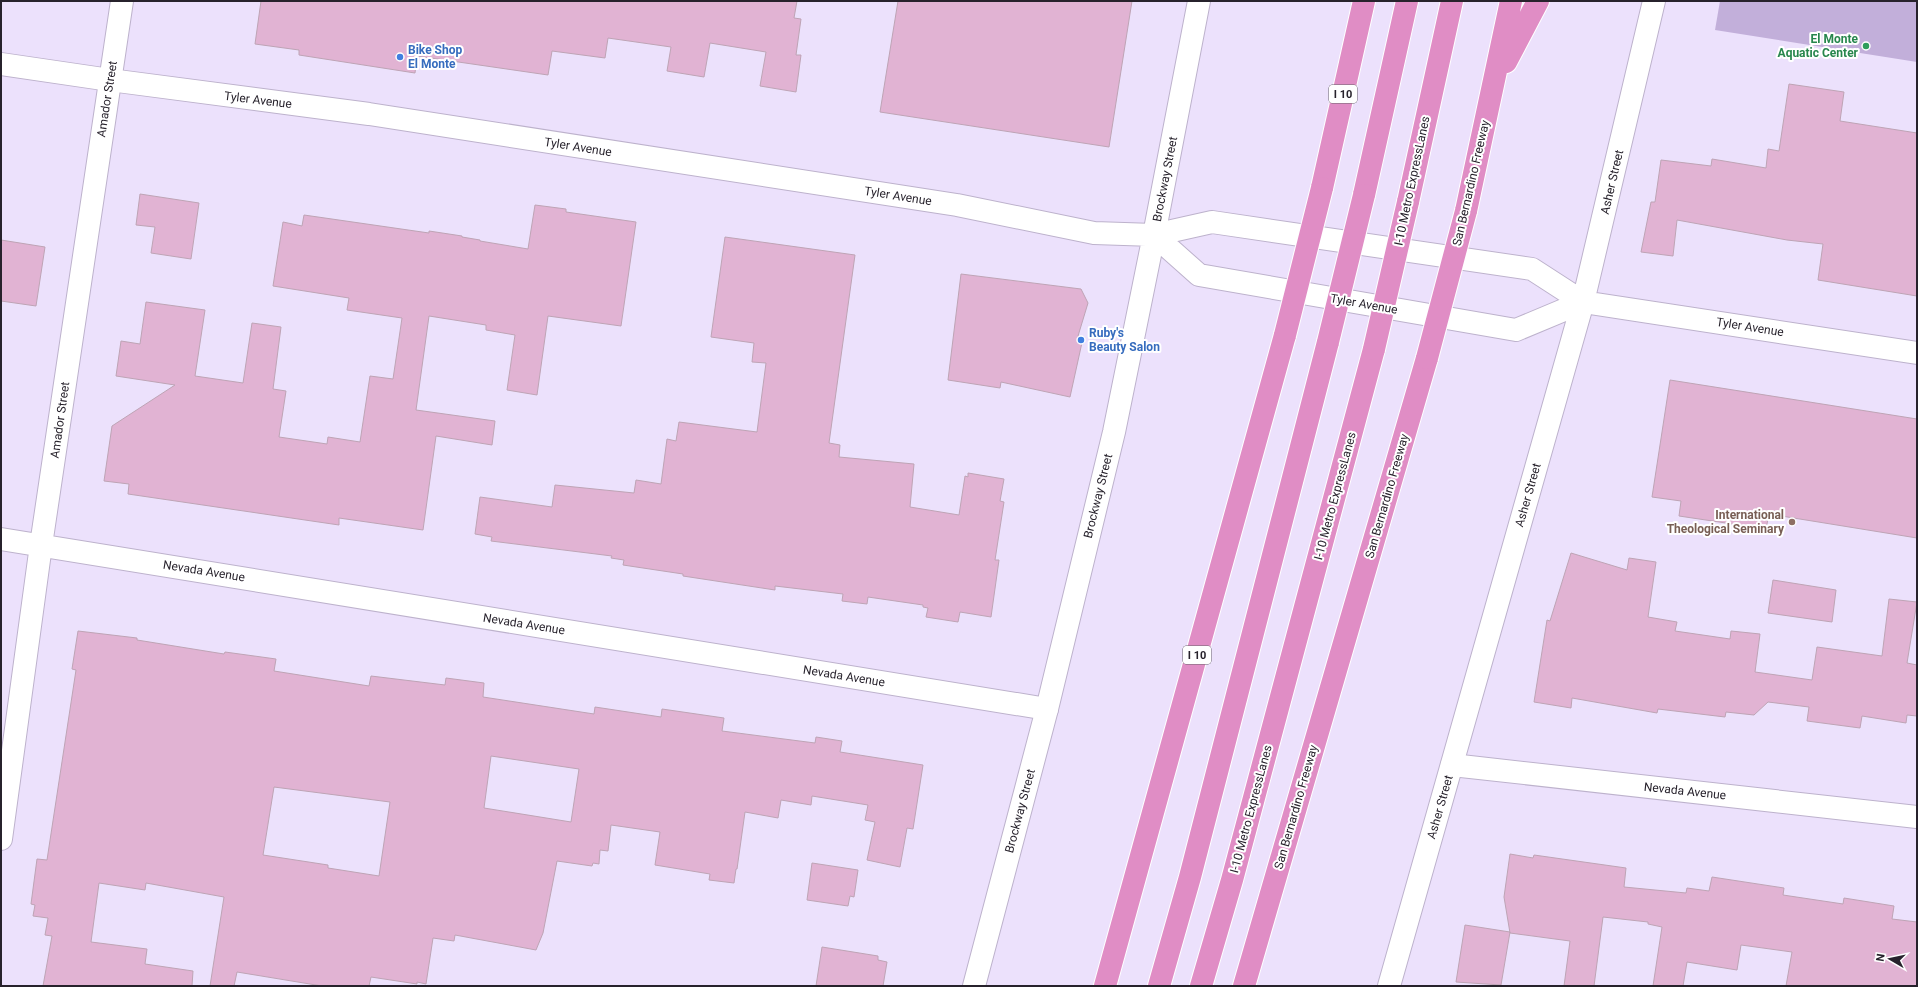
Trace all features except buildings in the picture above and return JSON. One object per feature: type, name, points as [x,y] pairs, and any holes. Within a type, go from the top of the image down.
[{"type":"highway","name":"I 10","points":[[1105,986],[1285,335],[1322,188],[1364,1]]},
{"type":"highway","points":[[1159,986],[1190,877],[1328,342],[1364,195],[1407,1]]},
{"type":"highway","name":"I-10 Metro ExpressLanes","points":[[1201,986],[1232,880],[1374,349],[1452,1]]},
{"type":"highway","name":"San Bernardino Freeway","points":[[1244,986],[1427,358],[1466,211],[1511,1]]},
{"type":"highway","points":[[1494,86],[1538,1]]},
{"type":"street","name":"Amador Street","points":[[1,838],[41,545],[122,1]]},
{"type":"street","name":"Brockway Street","points":[[974,986],[1047,709],[1114,432],[1154,235],[1198,1]]},
{"type":"street","name":"Asher Street","points":[[1389,986],[1528,493],[1584,302],[1654,1]]},
{"type":"street","name":"Tyler Avenue","points":[[1,64],[369,114],[957,205],[1094,233],[1154,235],[1212,222],[1532,269],[1584,302],[1917,353]]},
{"type":"street","name":"Tyler Avenue","points":[[1154,235],[1199,275],[1516,330],[1584,302]]},
{"type":"street","name":"Nevada Avenue","points":[[1,540],[41,545],[1047,709]]},
{"type":"street","name":"Nevada Avenue","points":[[1452,765],[1917,817]]},
{"type":"shaded area","name":"El Monte Aquatic Center","points":[[1720,1],[1917,1],[1917,62],[1715,30]]},
{"type":"place","name":"El Monte Aquatic Center","points":[[1866,46]]},
{"type":"place","name":"Bike Shop El Monte","points":[[400,57]]},
{"type":"place","name":"Ruby's Beauty Salon","points":[[1081,340]]},
{"type":"place","name":"International Theological Seminary","points":[[1792,522]]}]
